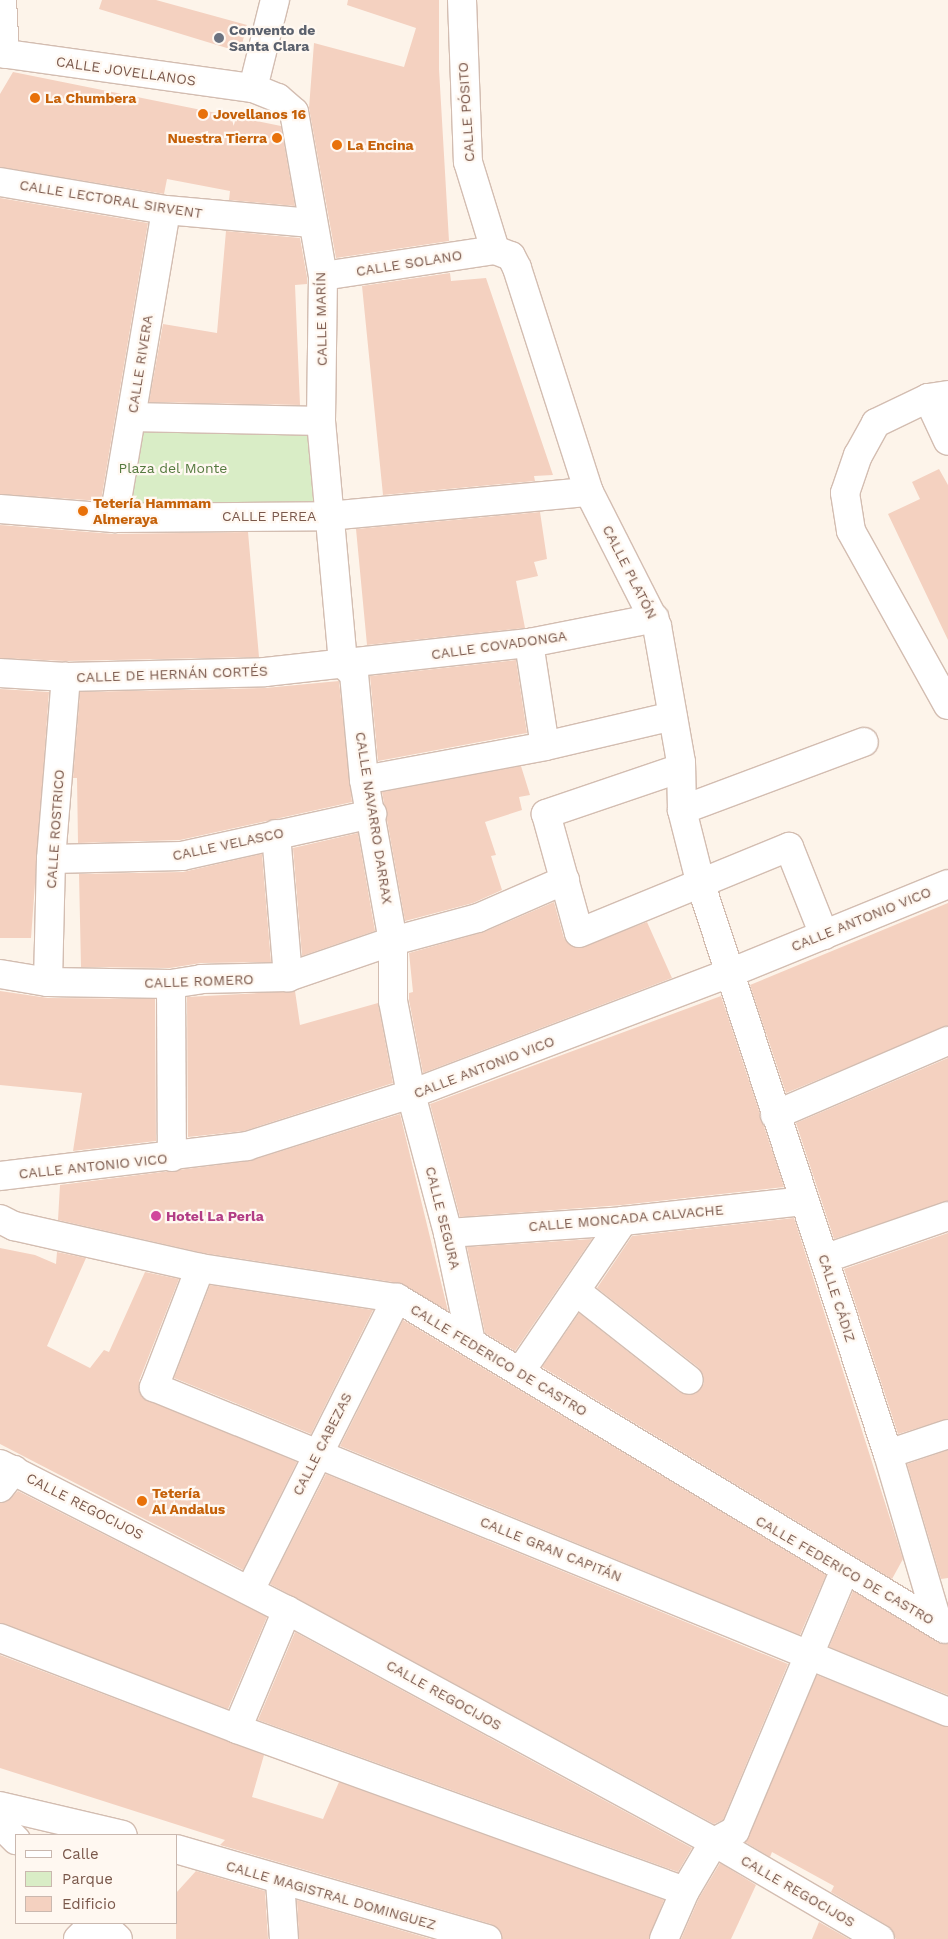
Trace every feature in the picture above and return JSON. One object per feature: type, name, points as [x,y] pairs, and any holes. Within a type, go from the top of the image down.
[{"type":"street","points":[[2,0],[2,57]]},
{"type":"street","points":[[253,88],[275,0]]},
{"type":"street","name":"CALLE PÓSITO","points":[[462,0],[468,162],[495,250]]},
{"type":"street","name":"CALLE JOVELLANOS","points":[[2,57],[253,88]]},
{"type":"street","name":"CALLE MARÍN","points":[[253,88],[278,98],[294,112],[311,223],[323,276],[321,421],[328,516]]},
{"type":"street","name":"CALLE LECTORAL SIRVENT","points":[[0,182],[166,210],[311,223]]},
{"type":"street","name":"CALLE RIVERA","points":[[114,518],[166,210]]},
{"type":"street","name":"CALLE SOLANO","points":[[323,276],[495,250]]},
{"type":"street","name":"CALLE PLATÓN","points":[[495,250],[510,256],[516,268],[589,492],[654,618],[681,768],[682,810],[701,885],[730,973]]},
{"type":"street","points":[[948,441],[938,396],[876,423],[858,454],[845,493],[851,531],[948,705]]},
{"type":"street","points":[[132,416],[321,421]]},
{"type":"street","name":"CALLE PEREA","points":[[0,509],[114,518],[328,516],[589,492]]},
{"type":"street","name":"CALLE NAVARRO DARRAX","points":[[328,516],[343,664],[354,674],[364,780],[372,814],[393,941],[392,1001],[412,1094]]},
{"type":"street","name":"CALLE COVADONGA","points":[[343,664],[529,643],[654,618]]},
{"type":"street","points":[[529,643],[545,746]]},
{"type":"street","name":"CALLE DE HERNÁN CORTÉS","points":[[0,673],[66,677],[265,672],[343,664]]},
{"type":"street","name":"CALLE ROSTRICO","points":[[48,982],[51,859],[66,677]]},
{"type":"street","points":[[364,780],[545,746],[673,716]]},
{"type":"street","points":[[682,810],[864,742]]},
{"type":"street","points":[[681,768],[546,814],[579,933],[701,885],[789,847],[824,935]]},
{"type":"street","name":"CALLE VELASCO","points":[[51,859],[182,856],[372,814]]},
{"type":"street","points":[[276,834],[288,977]]},
{"type":"street","name":"CALLE ROMERO","points":[[0,974],[48,982],[171,984],[201,979],[288,977],[393,941],[478,918],[565,880]]},
{"type":"street","name":"CALLE ANTONIO VICO","points":[[0,1176],[172,1157],[247,1146],[412,1094],[730,973],[948,884]]},
{"type":"street","name":"CALLE CÁDIZ","points":[[730,973],[943,1627]]},
{"type":"street","points":[[171,984],[172,1157]]},
{"type":"street","points":[[775,1115],[948,1042]]},
{"type":"street","name":"CALLE SEGURA","points":[[412,1094],[448,1233],[471,1342]]},
{"type":"street","name":"CALLE MONCADA CALVACHE","points":[[448,1233],[623,1220],[803,1201]]},
{"type":"street","points":[[824,1259],[948,1216]]},
{"type":"street","name":"CALLE FEDERICO DE CASTRO","points":[[0,1219],[14,1226],[200,1268],[397,1298],[943,1627]]},
{"type":"street","points":[[520,1372],[577,1292],[623,1220]]},
{"type":"street","name":"CALLE GRAN CAPITÁN","points":[[200,1268],[154,1387],[811,1653],[948,1712]]},
{"type":"street","points":[[577,1292],[688,1380]]},
{"type":"street","name":"CALLE CABEZAS","points":[[250,1590],[316,1453],[397,1298]]},
{"type":"street","points":[[888,1454],[948,1434]]},
{"type":"street","name":"CALLE REGOCIJOS","points":[[5,1474],[250,1590],[714,1842],[880,1939]]},
{"type":"street","points":[[664,1939],[685,1891],[714,1842],[735,1831],[845,1569]]},
{"type":"street","points":[[238,1729],[287,1610]]},
{"type":"street","points":[[0,1638],[238,1729],[685,1891]]},
{"type":"street","points":[[0,1806],[119,1834]]},
{"type":"street","points":[[0,1824],[15,1839]]},
{"type":"street","name":"CALLE MAGISTRAL DOMINGUEZ","points":[[178,1850],[280,1881],[487,1939]]},
{"type":"street","points":[[280,1881],[284,1939]]},
{"type":"street","points":[[78,1939],[93,1924]]},
{"type":"street","points":[[102,1924],[118,1939]]},
{"type":"green space","name":"Plaza del Monte","points":[[132,417],[321,421],[328,516],[114,518]]},
{"type":"building","name":"Convento de Santa Clara","points":[[102,0],[156,0],[247,25],[240,52],[99,9]]},
{"type":"building","points":[[348,0],[439,0],[439,69],[449,241],[336,258],[309,108],[314,43],[404,67],[416,28],[347,5]]},
{"type":"building","points":[[13,72],[281,126],[295,206],[229,200],[230,191],[167,179],[164,194],[0,167],[0,94]]},
{"type":"building","points":[[0,198],[148,223],[101,501],[0,494]]},
{"type":"building","points":[[226,231],[300,238],[307,284],[295,285],[300,405],[149,402],[163,324],[217,333]]},
{"type":"building","points":[[450,273],[451,281],[486,278],[553,475],[534,476],[535,481],[383,495],[362,286]]},
{"type":"building","points":[[939,469],[948,485],[948,640],[888,514],[920,499],[912,482]]},
{"type":"building","points":[[540,512],[547,559],[534,562],[538,576],[516,581],[525,628],[367,645],[356,529]]},
{"type":"building","points":[[0,525],[114,534],[248,532],[259,657],[66,661],[0,658]]},
{"type":"building","points":[[516,660],[527,733],[378,761],[370,676]]},
{"type":"building","points":[[339,681],[352,802],[180,840],[78,843],[77,778],[73,778],[80,692],[265,688]]},
{"type":"building","points":[[0,689],[49,692],[31,938],[0,938]]},
{"type":"building","points":[[521,766],[530,795],[519,797],[522,810],[485,822],[496,855],[491,856],[502,890],[473,903],[405,921],[382,792]]},
{"type":"building","points":[[358,833],[375,931],[302,956],[293,848]]},
{"type":"building","points":[[262,854],[271,962],[201,963],[170,968],[81,967],[79,874],[183,872]]},
{"type":"building","points":[[554,902],[564,938],[576,948],[647,922],[672,978],[423,1073],[409,1000],[409,993],[413,992],[409,953],[484,932]]},
{"type":"building","points":[[948,903],[948,1026],[786,1093],[750,985]]},
{"type":"building","points":[[0,991],[48,998],[155,999],[156,1141],[73,1151],[82,1093],[0,1085]]},
{"type":"building","points":[[295,991],[300,1025],[378,1003],[393,1083],[244,1131],[188,1137],[187,997]]},
{"type":"building","points":[[721,996],[784,1187],[622,1205],[460,1217],[430,1104]]},
{"type":"building","points":[[948,1058],[948,1201],[834,1239],[796,1123]]},
{"type":"building","points":[[400,1114],[448,1311],[399,1283],[203,1253],[58,1220],[60,1185],[249,1161]]},
{"type":"building","points":[[794,1218],[903,1559],[892,1579],[542,1367],[579,1313],[679,1392],[695,1394],[704,1383],[699,1368],[597,1288],[632,1236]]},
{"type":"building","points":[[948,1233],[948,1419],[898,1434],[844,1269]]},
{"type":"building","points":[[592,1239],[515,1351],[485,1333],[467,1247]]},
{"type":"building","points":[[0,1248],[35,1255],[56,1264],[57,1252],[86,1258],[47,1346],[90,1368],[104,1350],[109,1352],[145,1272],[179,1279],[139,1381],[141,1396],[297,1462],[243,1570],[0,1444]]},
{"type":"building","points":[[210,1285],[373,1310],[311,1434],[174,1378]]},
{"type":"building","points":[[403,1320],[826,1575],[800,1635],[340,1446]]},
{"type":"building","points":[[948,1450],[948,1578],[941,1579],[907,1464]]},
{"type":"building","points":[[326,1474],[788,1664],[723,1820],[714,1824],[270,1584]]},
{"type":"building","points":[[18,1491],[267,1617],[228,1709],[0,1623],[0,1503],[6,1502]]},
{"type":"building","points":[[853,1591],[937,1642],[948,1644],[948,1695],[829,1647]]},
{"type":"building","points":[[295,1632],[692,1848],[678,1872],[258,1720]]},
{"type":"building","points":[[0,1655],[264,1755],[252,1797],[323,1819],[339,1782],[664,1900],[649,1939],[502,1939],[499,1929],[491,1924],[220,1845],[225,1840],[0,1768]]},
{"type":"building","points":[[817,1675],[948,1727],[948,1939],[896,1939],[888,1926],[831,1892],[834,1886],[772,1852],[770,1857],[745,1842]]},
{"type":"building","points":[[720,1863],[756,1885],[731,1939],[681,1939],[699,1898]]},
{"type":"building","points":[[196,1871],[265,1891],[268,1939],[176,1939],[178,1891]]},
{"type":"building","points":[[297,1900],[431,1939],[299,1939]]},
{"type":"building","points":[[819,1922],[849,1939],[812,1939]]},
{"type":"place","name":"Convento de Santa Clara","points":[[219,38]]},
{"type":"place","name":"La Chumbera","points":[[35,98]]},
{"type":"place","name":"Jovellanos 16","points":[[203,114]]},
{"type":"place","name":"Nuestra Tierra","points":[[277,138]]},
{"type":"place","name":"La Encina","points":[[337,145]]},
{"type":"place","name":"Tetería Hammam Almeraya","points":[[83,511]]},
{"type":"place","name":"Hotel La Perla","points":[[156,1216]]},
{"type":"place","name":"Tetería Al Andalus","points":[[142,1501]]}]
